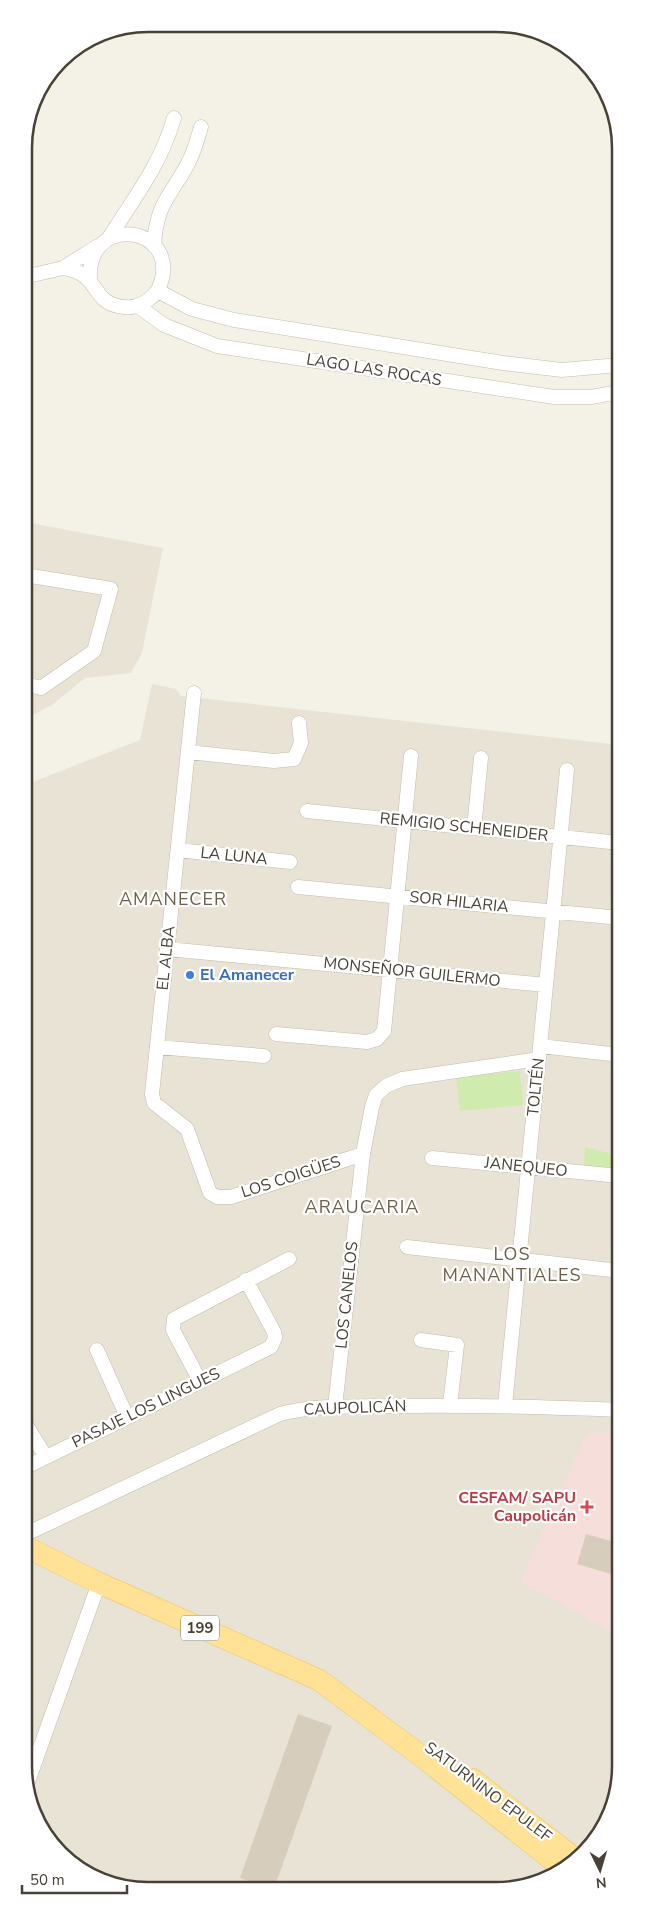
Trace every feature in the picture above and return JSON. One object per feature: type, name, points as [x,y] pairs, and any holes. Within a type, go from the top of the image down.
[{"type":"main road","name":"SATURNINO EPULEF","points":[[32,1550],[99,1584],[318,1680],[558,1865]]},
{"type":"main road","name":"SATURNINO EPULEF","points":[[369,1718],[425,1743],[571,1856]]},
{"type":"street","points":[[33,275],[64,268],[104,241],[121,234],[133,234],[144,238],[154,246],[161,256],[164,268],[158,291],[149,300],[138,306],[126,308],[114,306],[103,300],[95,290],[90,279],[89,267],[93,255],[104,241],[156,167],[166,145],[174,118]]},
{"type":"street","points":[[154,246],[155,224],[163,201],[192,156],[201,127]]},
{"type":"street","points":[[64,268],[75,270],[90,279]]},
{"type":"street","name":"LAGO LAS ROCAS","points":[[158,291],[192,309],[253,323],[504,363],[562,370],[612,366]]},
{"type":"street","name":"LAGO LAS ROCAS","points":[[138,306],[164,325],[217,346],[554,397],[591,397],[612,393]]},
{"type":"street","points":[[33,576],[111,588],[94,651],[41,688],[33,686]]},
{"type":"street","name":"EL ALBA","points":[[194,693],[152,1094],[154,1103],[187,1129],[210,1193],[217,1197]]},
{"type":"street","points":[[188,752],[274,761],[294,759],[301,744],[299,723]]},
{"type":"street","points":[[276,1034],[367,1042],[377,1039],[384,1031],[411,756]]},
{"type":"street","points":[[474,828],[481,758]]},
{"type":"street","name":"TOLTÉN","points":[[505,1405],[567,770]]},
{"type":"street","name":"REMIGIO SCHENEIDER","points":[[308,811],[612,842]]},
{"type":"street","name":"LA LUNA","points":[[178,850],[290,862]]},
{"type":"street","name":"SOR HILARIA","points":[[298,887],[612,917]]},
{"type":"street","name":"MONSEÑOR GUILERMO","points":[[167,949],[546,985]]},
{"type":"street","points":[[157,1047],[264,1056]]},
{"type":"street","points":[[539,1053],[612,1055]]},
{"type":"street","name":"LOS CANELOS","points":[[335,1407],[363,1154],[376,1095],[386,1086],[402,1079],[539,1053]]},
{"type":"street","name":"LOS COIGÜES","points":[[217,1197],[231,1197],[363,1154]]},
{"type":"street","name":"JANEQUEO","points":[[432,1158],[612,1175]]},
{"type":"street","points":[[407,1247],[612,1270]]},
{"type":"street","points":[[200,1382],[173,1330],[174,1319],[289,1259]]},
{"type":"street","name":"PASAJE LOS LINGUES","points":[[32,1464],[267,1350],[274,1343],[274,1332],[246,1280]]},
{"type":"street","points":[[420,1340],[457,1345],[450,1406]]},
{"type":"street","points":[[97,1350],[127,1417]]},
{"type":"street","name":"CAUPOLICÁN","points":[[32,1531],[280,1414],[308,1408],[505,1405],[612,1410]]},
{"type":"street","points":[[32,1435],[46,1457]]},
{"type":"street","points":[[32,1770],[99,1584]]},
{"type":"shaded area","points":[[33,523],[163,548],[142,653],[131,673],[85,678],[52,705],[33,715]]},
{"type":"shaded area","points":[[152,684],[176,689],[181,696],[612,744],[612,1774],[609,1797],[593,1831],[582,1845],[575,1845],[575,1852],[567,1859],[541,1874],[512,1882],[133,1882],[97,1871],[78,1859],[56,1837],[41,1811],[33,1782],[32,1766],[33,782],[140,740]]},
{"type":"shaded area","name":"CESFAM/ SAPU Caupolicán","points":[[587,1433],[612,1433],[612,1631],[520,1582]]},
{"type":"green space","points":[[520,1071],[523,1105],[460,1111],[456,1077]]},
{"type":"green space","points":[[585,1147],[612,1154],[612,1170],[584,1167]]},
{"type":"building","points":[[586,1534],[612,1541],[612,1574],[577,1564]]},
{"type":"building","points":[[298,1714],[332,1726],[276,1882],[252,1882],[240,1878]]},
{"type":"place","name":"El Amanecer","points":[[190,975]]},
{"type":"place","name":"CESFAM/ SAPU Caupolicán","points":[[587,1507]]},
{"type":"district","name":"AMANECER","points":[[173,899]]},
{"type":"district","name":"ARAUCARIA","points":[[362,1207]]},
{"type":"district","name":"LOS MANANTIALES","points":[[512,1264]]}]
